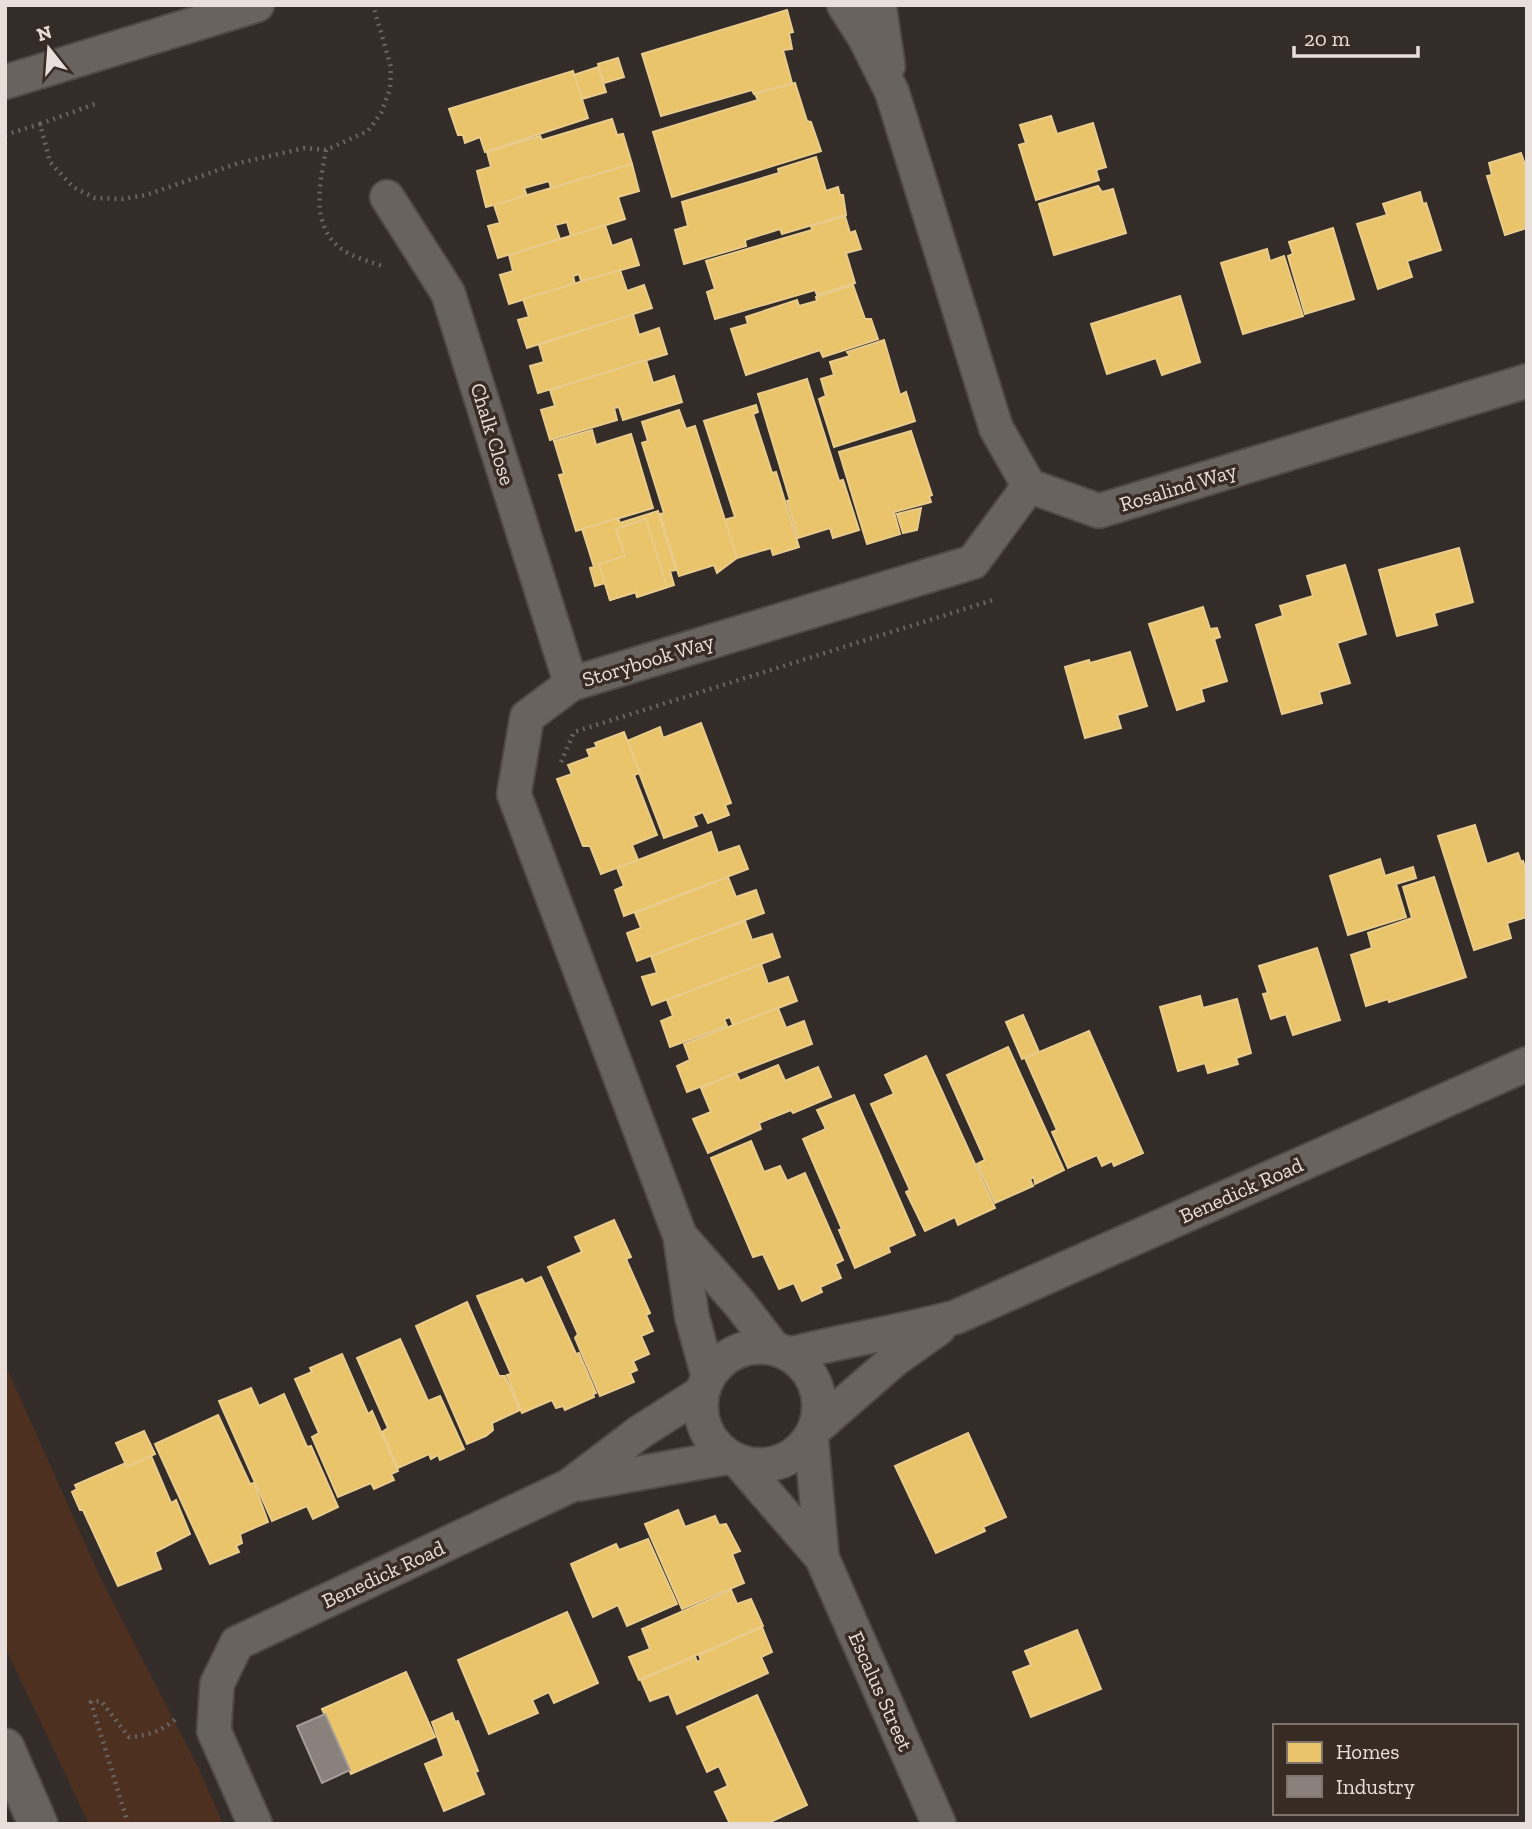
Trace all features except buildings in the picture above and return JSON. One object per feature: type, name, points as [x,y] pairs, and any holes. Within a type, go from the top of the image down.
[{"type":"street","points":[[5,82],[257,5]]},
{"type":"street","points":[[844,5],[865,38],[892,92]]},
{"type":"street","points":[[879,5],[892,92],[996,428],[1030,486]]},
{"type":"street","name":"Chalk Close","points":[[387,197],[449,293],[570,684]]},
{"type":"street","name":"Rosalind Way","points":[[1030,486],[1099,511],[1527,381]]},
{"type":"street","name":"Storybook Way","points":[[680,1236],[514,794],[527,717],[570,684],[973,562],[1030,486]]},
{"type":"street","name":"Benedick Road","points":[[956,1317],[1527,1064]]},
{"type":"street","points":[[680,1236],[782,1351],[804,1365],[813,1379],[819,1394],[820,1412],[813,1432],[822,1558]]},
{"type":"street","points":[[680,1236],[705,1384],[700,1412],[705,1430],[715,1446],[734,1460],[822,1558]]},
{"type":"street","points":[[569,1486],[705,1384],[720,1361],[736,1351],[755,1346],[782,1351],[919,1327],[956,1317]]},
{"type":"street","points":[[569,1486],[734,1460],[760,1466],[779,1462],[798,1452],[813,1432],[894,1360],[956,1317]]},
{"type":"street","name":"Benedick Road","points":[[255,1824],[214,1731],[217,1684],[237,1643],[569,1486]]},
{"type":"street","name":"Escalus Street","points":[[822,1558],[939,1824]]},
{"type":"street","points":[[5,1748],[38,1824]]},
{"type":"path","points":[[40,124],[50,163],[73,187],[95,198],[122,199],[146,195],[239,163],[304,148],[326,150],[368,131],[381,113],[390,89],[391,67],[373,5]]},
{"type":"path","points":[[5,135],[94,104]]},
{"type":"path","points":[[326,150],[318,195],[323,223],[339,247],[386,268]]},
{"type":"path","points":[[559,765],[574,732],[993,600]]},
{"type":"path","points":[[128,1824],[91,1702],[101,1701],[129,1737],[146,1736],[168,1726],[186,1711]]},
{"type":"shaded area","points":[[5,1364],[101,1579],[199,1769],[223,1824],[89,1824],[5,1647]]}]
